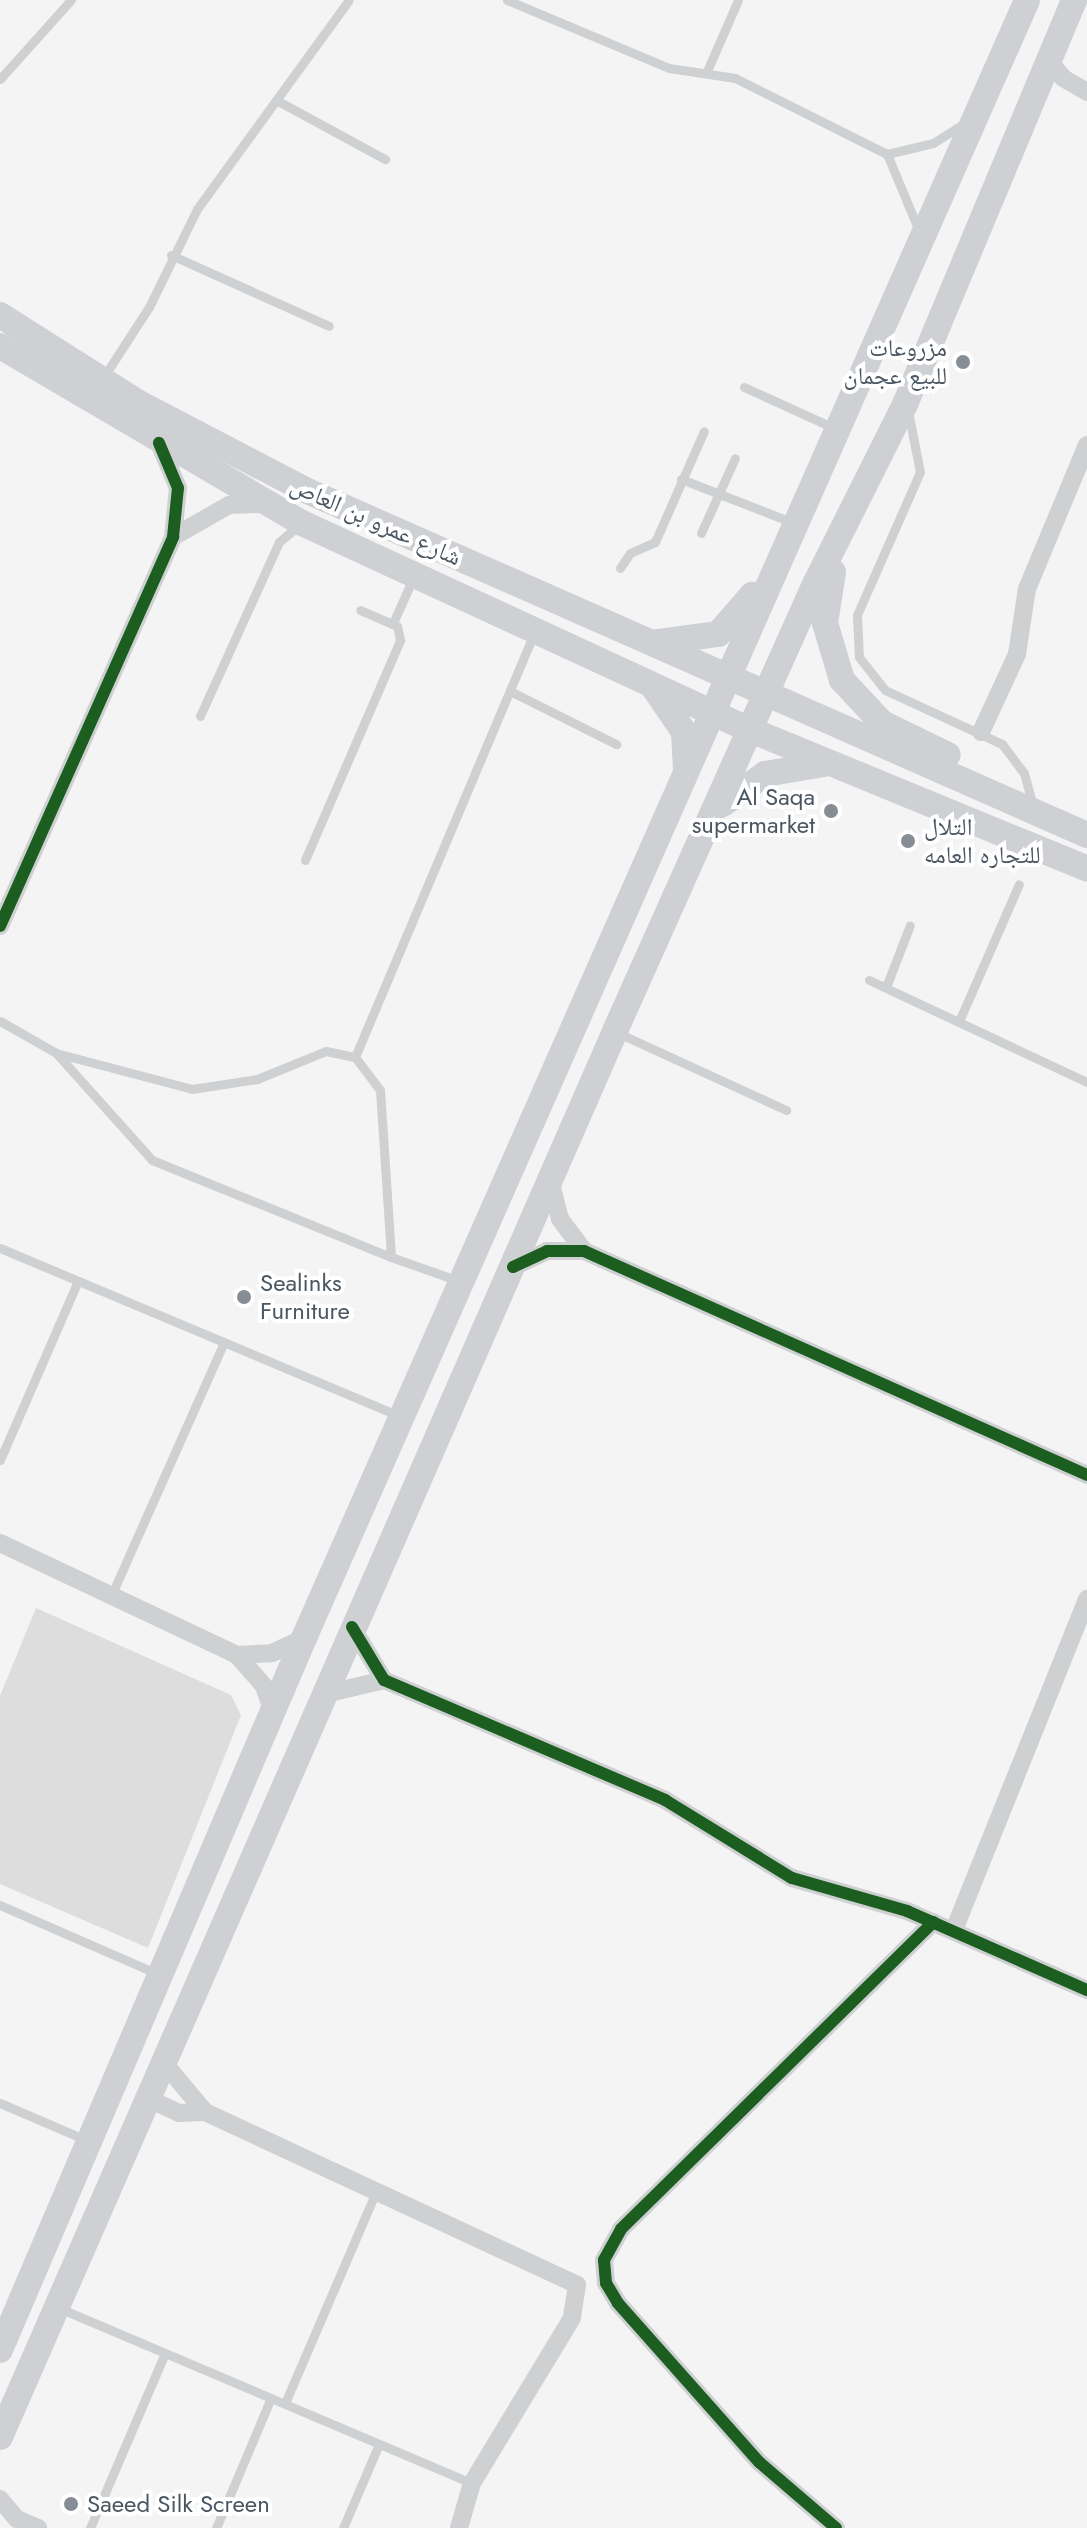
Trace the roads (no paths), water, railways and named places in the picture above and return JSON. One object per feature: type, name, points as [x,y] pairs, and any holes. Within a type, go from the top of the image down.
[{"type":"main road","points":[[0,2350],[304,1638],[1027,0]]},
{"type":"main road","points":[[0,2437],[149,2099],[321,1695],[615,1031],[720,807],[768,693],[906,402],[1047,58],[1074,0]]},
{"type":"main road","name":"شارع عمرو بن العاص","points":[[0,315],[101,380],[305,490],[1009,799]]},
{"type":"main road","name":"شارع عمرو بن العاص","points":[[0,346],[159,443],[302,523],[643,677],[712,713],[1087,869]]},
{"type":"main road","points":[[884,448],[829,584],[825,623],[834,662],[853,696],[882,723],[965,764],[1009,799],[1087,835]]},
{"type":"main road","points":[[654,642],[718,634],[778,560]]},
{"type":"main road","points":[[643,677],[679,721],[686,772]]},
{"type":"main road","points":[[720,807],[781,768],[835,764]]},
{"type":"main road","points":[[149,2099],[140,2071],[163,2001],[161,1975]]},
{"type":"main road","points":[[58,2302],[58,2268],[99,2172],[90,2141]]},
{"type":"street","points":[[1047,58],[1063,78],[1087,92]]},
{"type":"street","points":[[0,926],[173,537],[178,488],[159,443]]},
{"type":"street","points":[[981,732],[1017,654],[1027,589],[1087,445]]},
{"type":"street","points":[[173,537],[229,505],[269,504]]},
{"type":"street","points":[[550,1180],[560,1219],[584,1251]]},
{"type":"street","points":[[513,1267],[547,1251],[584,1251],[1087,1475]]},
{"type":"street","points":[[0,1543],[237,1655],[264,1686],[273,1712]]},
{"type":"street","points":[[954,1930],[1087,1599]]},
{"type":"street","points":[[352,1627],[384,1680],[665,1800],[792,1878],[933,1922],[1087,1990]]},
{"type":"street","points":[[237,1655],[272,1653],[304,1638]]},
{"type":"street","points":[[321,1695],[384,1680]]},
{"type":"street","points":[[836,2528],[716,2414],[611,2294],[605,2275],[607,2248],[621,2229],[933,1922]]},
{"type":"street","points":[[164,2063],[205,2112],[375,2194],[577,2285],[605,2275]]},
{"type":"street","points":[[149,2099],[179,2113],[205,2112]]},
{"type":"street","points":[[459,2528],[472,2483],[572,2318],[577,2285]]},
{"type":"street","points":[[0,2499],[9,2520],[38,2528]]},
{"type":"lane","points":[[0,79],[71,0]]},
{"type":"lane","points":[[101,380],[149,307],[171,255],[197,209],[349,0]]},
{"type":"lane","points":[[507,0],[669,68],[707,71],[735,78],[887,154],[933,143],[974,116]]},
{"type":"lane","points":[[707,71],[738,0]]},
{"type":"lane","points":[[278,101],[385,159]]},
{"type":"lane","points":[[887,154],[921,236]]},
{"type":"lane","points":[[171,255],[329,326]]},
{"type":"lane","points":[[744,387],[836,429]]},
{"type":"lane","points":[[906,402],[920,472],[862,601],[856,643],[866,670],[885,690],[981,732],[1018,762],[1034,810]]},
{"type":"lane","points":[[620,568],[630,553],[655,542],[704,431]]},
{"type":"lane","points":[[701,533],[735,458]]},
{"type":"lane","points":[[681,479],[794,523]]},
{"type":"lane","points":[[200,716],[279,542],[302,523]]},
{"type":"lane","points":[[393,623],[414,576]]},
{"type":"lane","points":[[305,860],[400,640],[393,623],[360,610]]},
{"type":"lane","points":[[355,1057],[535,630]]},
{"type":"lane","points":[[510,691],[616,744]]},
{"type":"lane","points":[[960,1019],[1019,884]]},
{"type":"lane","points":[[886,987],[910,925]]},
{"type":"lane","points":[[869,980],[960,1019],[1087,1082]]},
{"type":"lane","points":[[0,1021],[56,1053],[192,1089],[257,1079],[326,1051],[355,1057],[380,1090],[391,1257]]},
{"type":"lane","points":[[615,1031],[786,1110]]},
{"type":"lane","points":[[56,1053],[152,1160],[391,1257],[462,1281]]},
{"type":"lane","points":[[0,1248],[402,1417]]},
{"type":"lane","points":[[0,1460],[78,1281]]},
{"type":"lane","points":[[111,1596],[224,1342]]},
{"type":"lane","points":[[0,1905],[161,1975]]},
{"type":"lane","points":[[0,2103],[90,2141]]},
{"type":"lane","points":[[285,2403],[375,2194]]},
{"type":"lane","points":[[58,2302],[165,2353],[472,2483]]},
{"type":"lane","points":[[90,2528],[165,2353]]},
{"type":"lane","points":[[216,2528],[271,2398]]},
{"type":"lane","points":[[343,2528],[379,2444]]},
{"type":"place","name":"مزروعات للبيع عجمان","points":[[963,362]]},
{"type":"place","name":"Al Saqa supermarket","points":[[831,811]]},
{"type":"place","name":"التلال للتجاره العامه","points":[[908,841]]},
{"type":"place","name":"Sealinks Furniture","points":[[244,1297]]},
{"type":"place","name":"Saeed Silk Screen","points":[[71,2504]]}]
